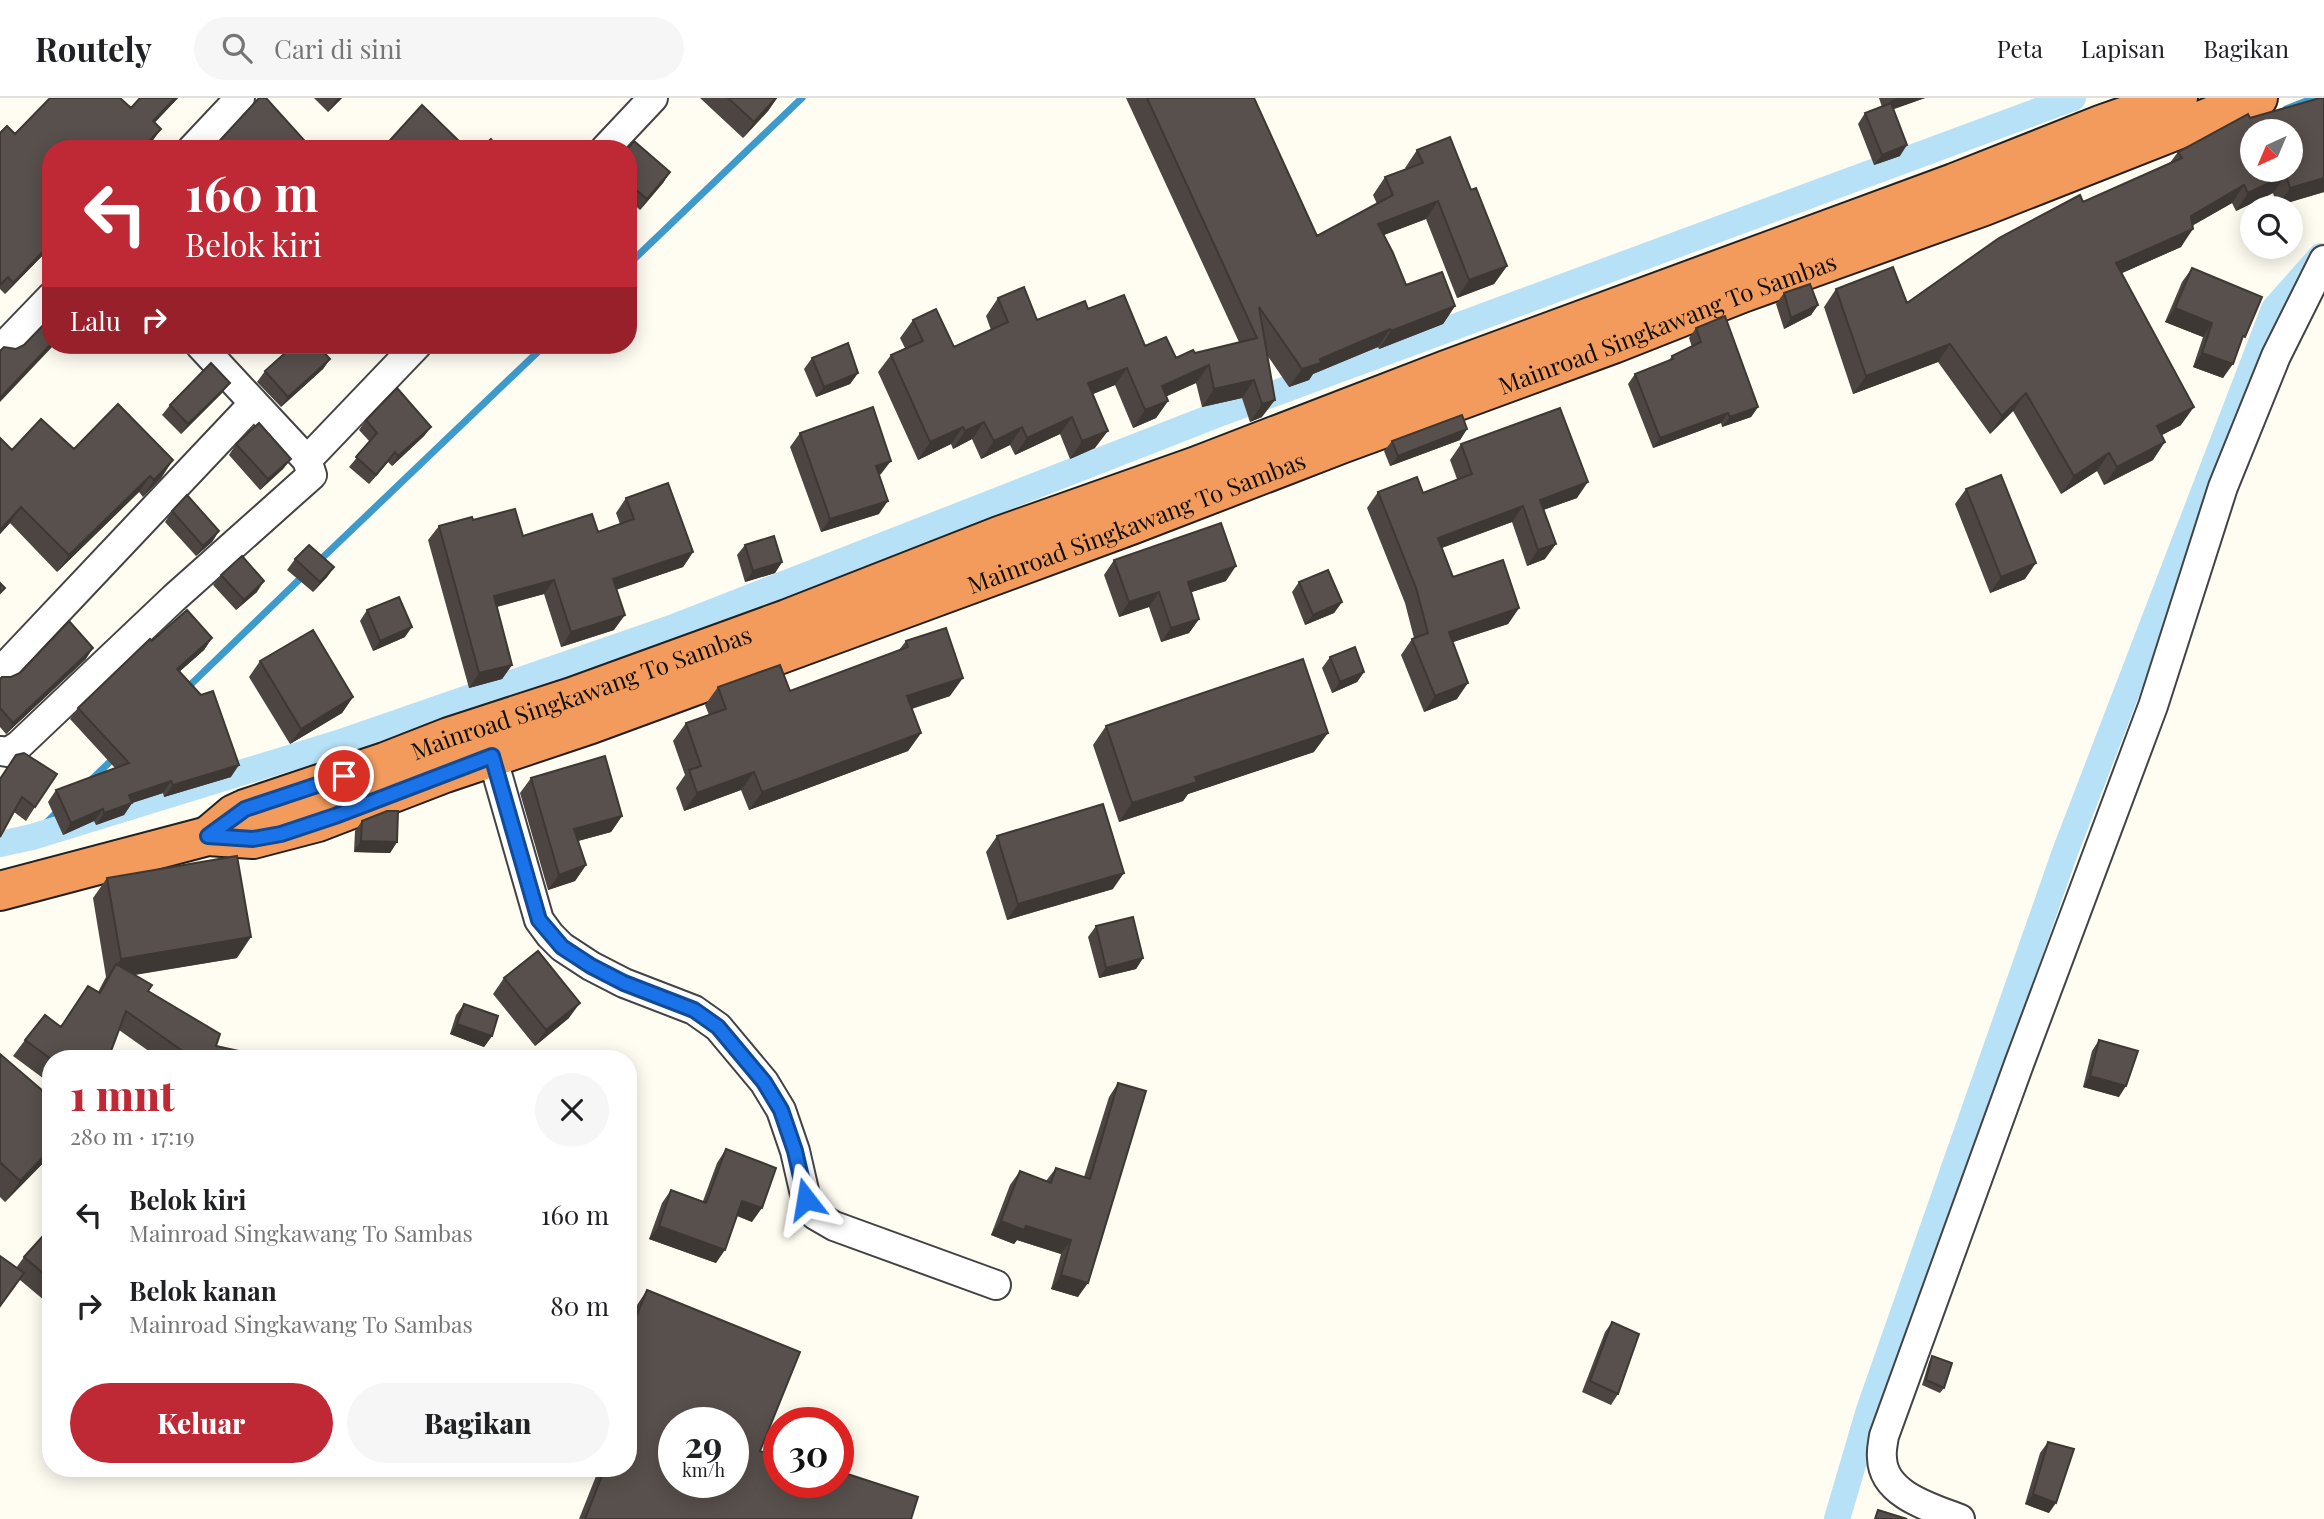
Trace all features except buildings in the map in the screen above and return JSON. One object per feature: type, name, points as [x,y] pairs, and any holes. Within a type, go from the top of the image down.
[{"type":"highway","name":"Mainroad Singkawang To Sambas","points":[[208,836],[253,839],[281,834],[492,756],[630,710],[1003,552],[1194,467],[1446,370],[2178,98]]},
{"type":"highway","name":"Mainroad Singkawang To Sambas","points":[[208,836],[245,809],[572,697],[861,591],[1003,552],[1131,525],[1742,293],[1984,206],[2258,98]]},
{"type":"highway","points":[[0,891],[208,836]]},
{"type":"street","points":[[200,140],[240,98]]},
{"type":"street","points":[[614,140],[653,99]]},
{"type":"street","points":[[1960,1519],[1905,1494],[1891,1482],[1881,1460],[1884,1436],[2153,706],[2223,487],[2276,356],[2324,260]]},
{"type":"street","points":[[0,350],[42,306]]},
{"type":"street","points":[[0,751],[8,752],[19,745],[174,598],[312,475],[307,460],[208,354]]},
{"type":"street","points":[[307,460],[408,354]]},
{"type":"street","points":[[0,672],[254,403]]},
{"type":"street","points":[[492,756],[539,920],[562,947],[591,966],[624,983],[694,1010],[718,1027],[764,1082],[781,1110],[795,1151],[806,1199],[815,1215],[834,1226],[996,1285]]},
{"type":"waterway","points":[[637,256],[802,98]]},
{"type":"waterway","points":[[0,844],[32,837],[338,743],[671,628],[1219,414],[2073,98]]},
{"type":"waterway","points":[[2286,109],[2314,98]]},
{"type":"waterway","points":[[1837,1519],[1869,1410],[2065,852],[2274,309],[2321,256]]},
{"type":"waterway","points":[[318,562],[536,354]]},
{"type":"waterway","points":[[184,691],[304,575]]},
{"type":"waterway","points":[[91,780],[115,757]]},
{"type":"waterway","points":[[32,837],[59,810]]},
{"type":"route","points":[[344,776],[245,809],[234,814],[208,836],[253,839],[281,834],[492,756],[539,920],[562,947],[591,966],[624,983],[694,1010],[718,1027],[764,1082],[781,1110],[795,1151],[806,1199]]}]
